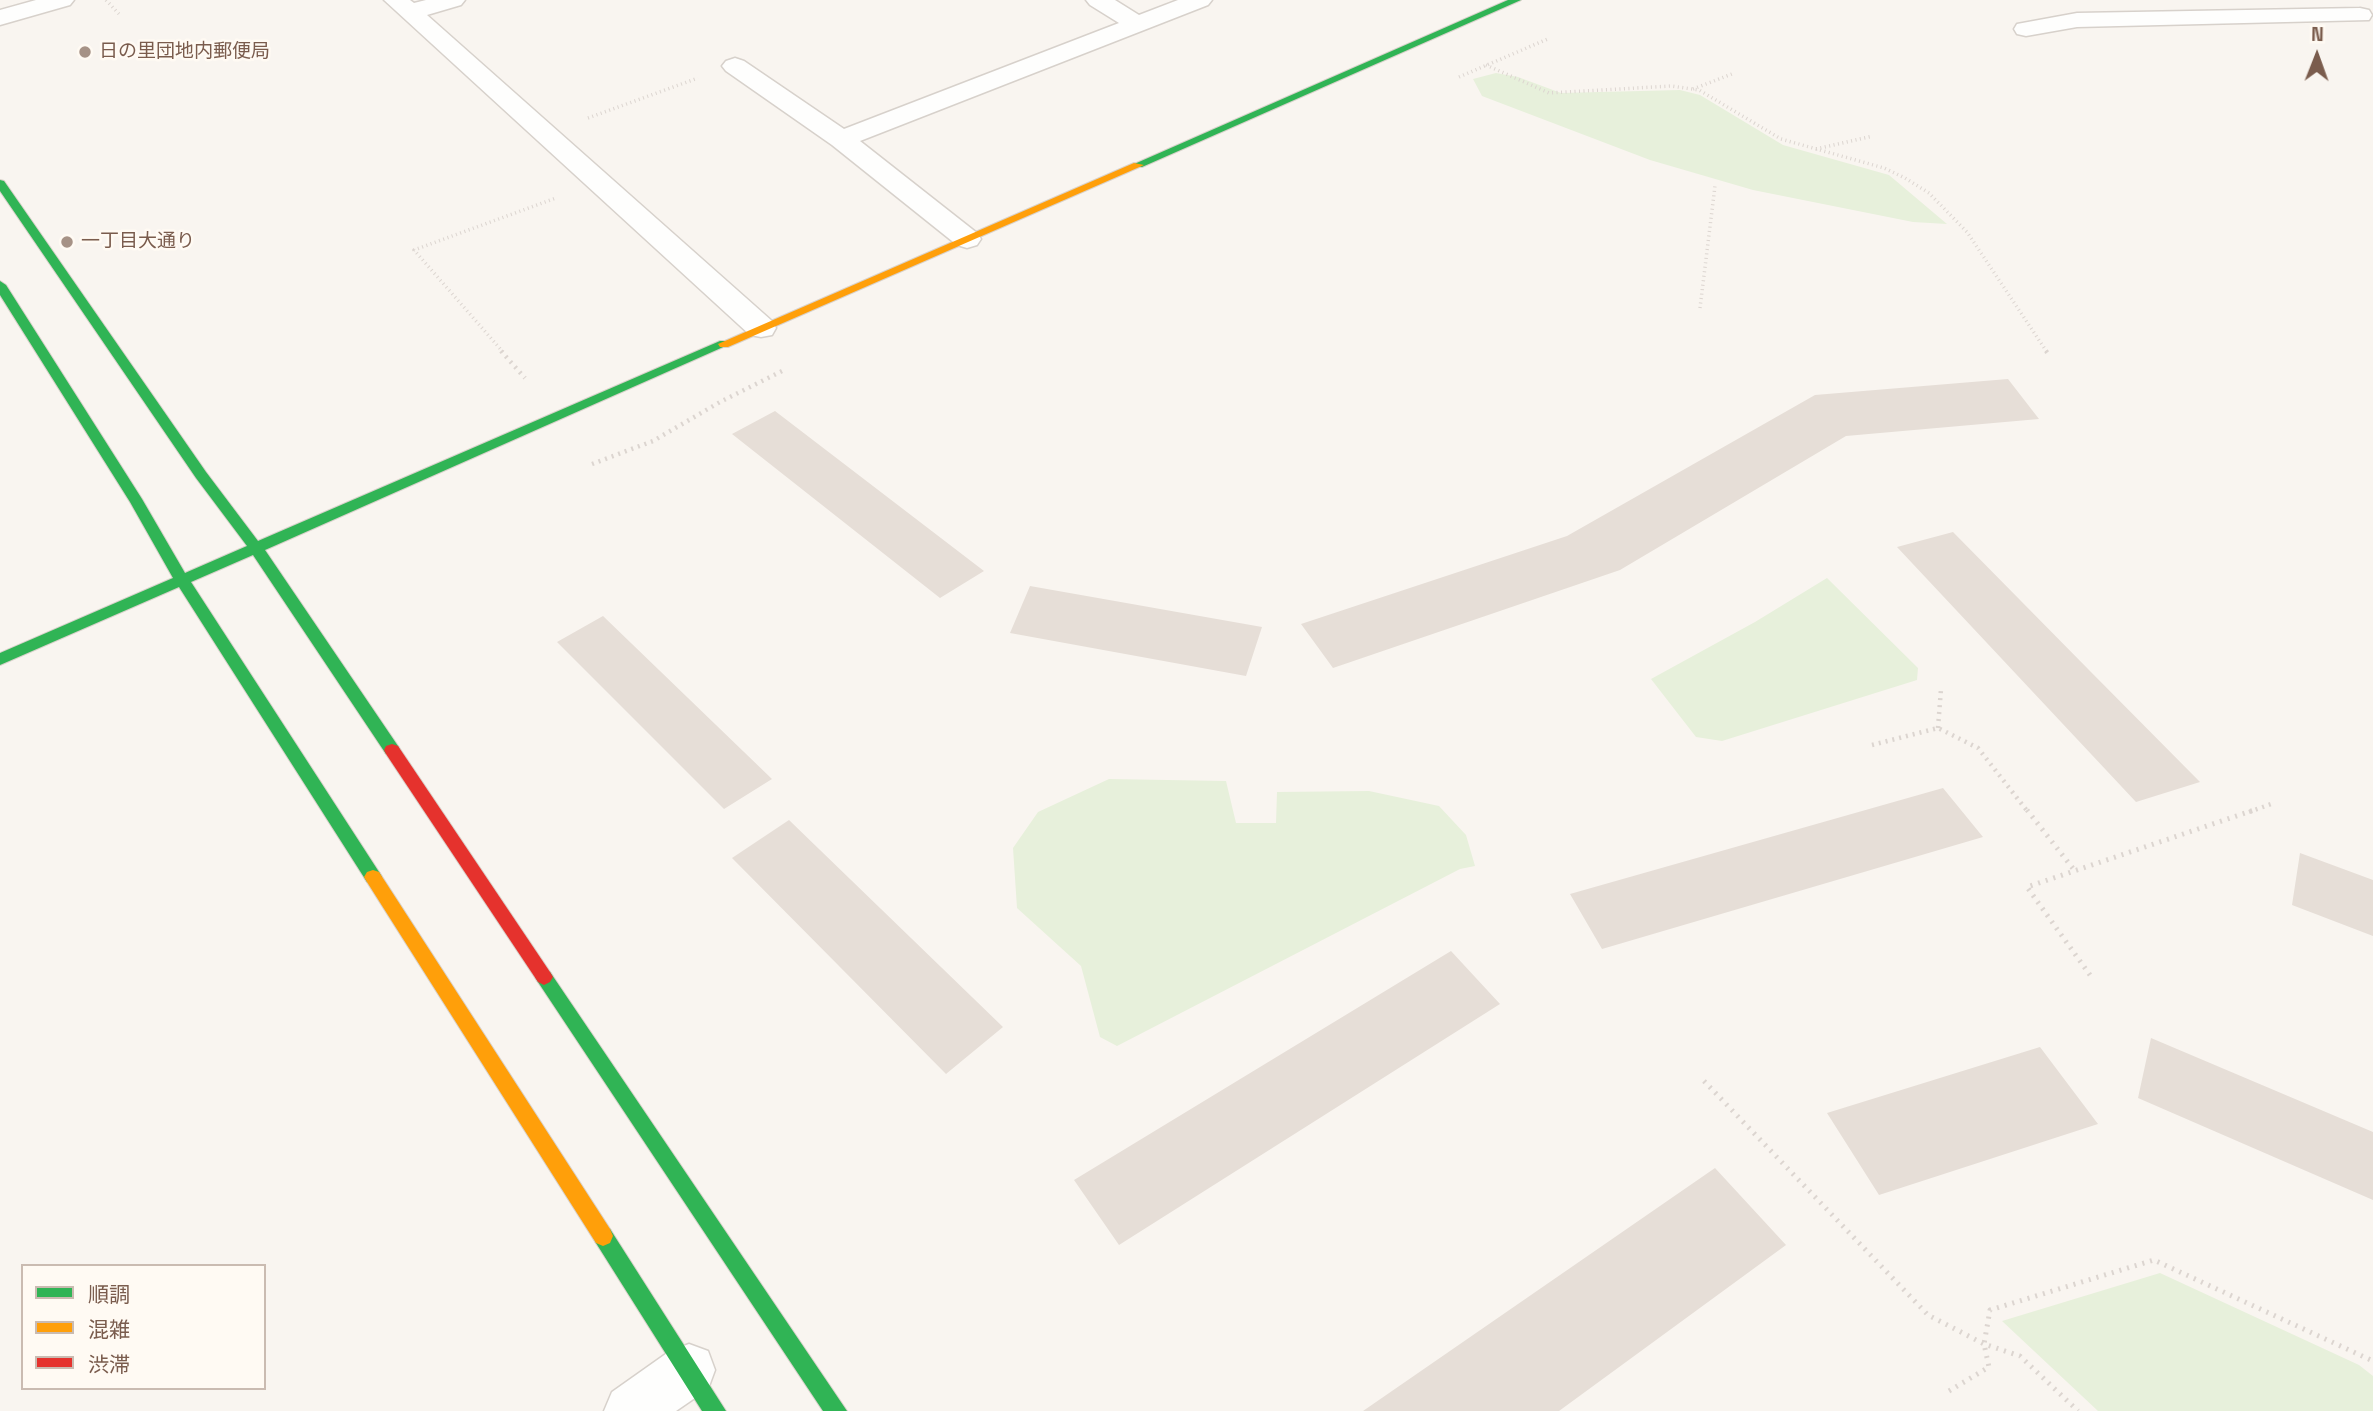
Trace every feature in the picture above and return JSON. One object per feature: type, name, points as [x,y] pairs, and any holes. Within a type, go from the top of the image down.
[{"type":"street","points":[[0,18],[62,0]]},
{"type":"street","points":[[403,6],[453,0]]},
{"type":"street","points":[[1098,0],[1137,24]]},
{"type":"street","points":[[841,139],[1200,0]]},
{"type":"street","points":[[0,659],[1516,0]]},
{"type":"street","points":[[403,6],[761,328]]},
{"type":"street","points":[[2026,29],[2077,20],[2360,16]]},
{"type":"street","points":[[735,66],[841,139],[967,239]]},
{"type":"street","points":[[0,183],[201,475],[256,548],[836,1411]]},
{"type":"street","points":[[0,285],[137,502],[182,580],[702,1390],[631,1411]]},
{"type":"path","points":[[106,0],[120,14]]},
{"type":"path","points":[[1459,77],[1550,38]]},
{"type":"path","points":[[1486,65],[1549,93],[1671,86],[1692,89],[1715,97],[1782,139],[1884,168],[1929,193],[1967,232],[2050,356]]},
{"type":"path","points":[[1692,89],[1732,74]]},
{"type":"path","points":[[545,134],[667,89]]},
{"type":"path","points":[[1815,150],[1873,136]]},
{"type":"path","points":[[525,378],[414,250],[599,182]]},
{"type":"path","points":[[1700,308],[1715,186]]},
{"type":"path","points":[[592,464],[653,441],[720,402],[786,369]]},
{"type":"path","points":[[1938,727],[1941,689]]},
{"type":"path","points":[[1872,745],[1938,727],[1978,748],[2074,871]]},
{"type":"path","points":[[2090,975],[2027,887],[2274,803]]},
{"type":"path","points":[[1704,1082],[1928,1315],[1984,1344],[2020,1356],[2078,1411]]},
{"type":"path","points":[[1949,1391],[1989,1367],[1984,1344],[1990,1310],[2154,1260],[2373,1361]]},
{"type":"green space","points":[[1496,73],[1518,77],[1561,93],[1680,90],[1700,95],[1783,145],[1889,175],[1947,224],[1913,222],[1753,190],[1650,160],[1482,96],[1473,79]]},
{"type":"green space","points":[[1827,578],[1918,668],[1917,680],[1722,741],[1696,737],[1651,679],[1755,622]]},
{"type":"green space","points":[[1109,779],[1226,781],[1236,823],[1276,823],[1277,792],[1369,791],[1439,806],[1466,835],[1475,866],[1460,869],[1117,1046],[1100,1037],[1081,966],[1017,908],[1013,848],[1038,812]]},
{"type":"green space","points":[[2160,1273],[2359,1365],[2373,1376],[2373,1411],[2098,1411],[2002,1321]]},
{"type":"building","points":[[2008,379],[2039,419],[1846,436],[1620,570],[1333,668],[1301,624],[1567,536],[1815,395]]},
{"type":"building","points":[[775,411],[984,571],[940,598],[732,434]]},
{"type":"building","points":[[1953,532],[2200,782],[2136,802],[1897,547]]},
{"type":"building","points":[[1030,586],[1262,627],[1246,676],[1010,633]]},
{"type":"building","points":[[603,616],[772,779],[724,809],[557,642]]},
{"type":"building","points":[[1943,788],[1983,837],[1602,949],[1570,894]]},
{"type":"building","points":[[789,820],[1003,1027],[946,1074],[732,858]]},
{"type":"building","points":[[2300,853],[2373,880],[2373,936],[2292,905]]},
{"type":"building","points":[[1451,951],[1500,1004],[1119,1245],[1074,1180]]},
{"type":"building","points":[[2151,1038],[2373,1132],[2373,1200],[2138,1098]]},
{"type":"building","points":[[2040,1047],[2098,1124],[1879,1195],[1827,1113]]},
{"type":"building","points":[[1715,1168],[1786,1245],[1559,1411],[1363,1411]]},
{"type":"traffic: fast","points":[[1138,165],[1516,0]]},
{"type":"traffic: fast","points":[[0,183],[201,475],[256,548],[392,750]]},
{"type":"traffic: fast","points":[[0,285],[137,502],[182,580],[373,877]]},
{"type":"traffic: fast","points":[[0,659],[724,344]]},
{"type":"traffic: fast","points":[[544,977],[836,1411]]},
{"type":"traffic: fast","points":[[603,1236],[715,1411]]},
{"type":"traffic: slow","points":[[724,344],[1138,165]]},
{"type":"traffic: slow","points":[[373,877],[603,1236]]},
{"type":"traffic: jam","points":[[392,750],[544,977]]},
{"type":"place","name":"日の里団地内郵便局","points":[[85,52]]},
{"type":"place","name":"一丁目大通り","points":[[67,242]]}]
